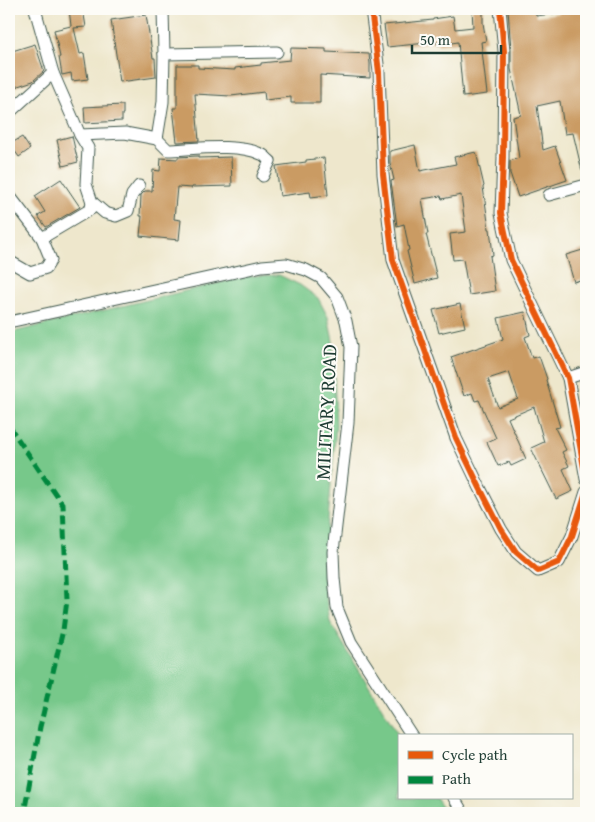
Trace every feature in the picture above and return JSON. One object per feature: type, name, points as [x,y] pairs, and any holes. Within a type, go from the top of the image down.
[{"type":"street","points":[[36,9],[53,73],[80,135],[88,148],[86,184],[92,202],[91,209],[42,238]]},
{"type":"street","points":[[157,139],[163,102],[164,54],[162,9]]},
{"type":"street","points":[[371,9],[379,72],[383,174],[392,260],[456,438],[501,529],[516,552],[538,571],[559,562],[584,505],[586,492]]},
{"type":"street","points":[[500,9],[504,51],[501,214],[511,260],[568,378],[586,479]]},
{"type":"street","points":[[164,54],[277,52]]},
{"type":"street","points":[[9,113],[53,73]]},
{"type":"street","points":[[80,135],[125,133],[157,139],[168,150],[226,148],[248,150],[263,154],[270,161],[263,176]]},
{"type":"street","points":[[549,195],[586,185]]},
{"type":"street","points":[[92,202],[105,213],[116,216],[128,211],[132,196],[139,186]]},
{"type":"street","points":[[9,195],[42,238],[51,260],[46,268],[30,273],[9,261]]},
{"type":"street","name":"MILITARY ROAD","points":[[9,322],[262,266],[286,264],[306,270],[322,278],[337,296],[346,321],[351,347],[348,423],[334,552],[337,608],[351,642],[411,734]]},
{"type":"street","points":[[568,378],[586,372]]},
{"type":"street","points":[[455,800],[463,813]]},
{"type":"green space","points":[[279,275],[300,285],[318,298],[328,317],[333,341],[336,426],[323,579],[330,622],[398,734],[398,800],[437,800],[446,813],[9,813],[9,333],[248,276]]},
{"type":"building","points":[[69,9],[83,9],[86,27],[74,28],[80,54],[84,53],[88,79],[72,81],[71,73],[62,75],[54,30],[71,26]]},
{"type":"building","points":[[472,9],[483,9],[486,41],[481,42],[487,94],[463,97],[458,42],[438,45],[437,42],[387,47],[384,25],[453,16],[455,29],[473,27]]},
{"type":"building","points":[[508,9],[535,9],[536,16],[559,13],[558,9],[586,9],[586,171],[582,171],[573,133],[565,134],[560,101],[537,106],[543,150],[555,146],[567,180],[518,197],[510,173],[510,161],[519,158],[513,117],[521,115],[511,69]]},
{"type":"building","points":[[146,15],[153,58],[155,58],[156,77],[120,82],[111,20]]},
{"type":"building","points":[[35,44],[44,71],[33,81],[15,87],[13,80],[9,85],[9,52]]},
{"type":"building","points":[[291,48],[326,49],[326,52],[369,54],[370,78],[320,75],[320,103],[291,103],[291,97],[265,100],[264,92],[231,96],[195,94],[199,141],[177,142],[173,108],[177,108],[177,65],[198,65],[198,68],[235,70],[235,68],[261,65],[261,63],[290,60]]},
{"type":"building","points":[[123,105],[122,121],[85,123],[84,107]]},
{"type":"building","points":[[72,136],[78,162],[63,166],[57,140]]},
{"type":"building","points":[[22,137],[30,149],[19,157],[10,144]]},
{"type":"building","points":[[415,145],[420,171],[456,164],[454,157],[476,152],[484,186],[490,229],[493,255],[490,256],[495,291],[469,295],[463,259],[453,260],[450,234],[466,232],[461,195],[442,199],[441,196],[422,199],[428,234],[426,234],[437,278],[415,284],[407,251],[409,250],[404,224],[397,226],[391,181],[394,180],[390,163],[390,151]]},
{"type":"building","points":[[198,156],[198,158],[231,157],[232,186],[177,187],[174,219],[181,220],[179,240],[140,236],[142,216],[140,216],[141,195],[145,191],[152,191],[153,170],[160,171],[161,158],[178,159],[178,157]]},
{"type":"building","points":[[324,158],[328,195],[311,197],[310,192],[280,196],[276,166]]},
{"type":"building","points":[[61,179],[80,207],[46,227],[38,216],[45,212],[35,196]]},
{"type":"building","points":[[586,249],[586,278],[574,282],[566,255]]},
{"type":"building","points":[[460,304],[465,327],[439,333],[433,310]]},
{"type":"building","points":[[525,312],[530,335],[525,337],[532,358],[539,356],[547,379],[560,427],[555,428],[566,450],[562,452],[569,466],[563,469],[573,491],[556,499],[531,448],[544,442],[534,407],[508,418],[526,459],[511,466],[509,462],[498,466],[487,442],[496,438],[479,400],[475,401],[472,393],[464,396],[451,357],[503,339],[498,318]],"holes":[[[509,372],[518,399],[498,407],[488,379]]]},
{"type":"marked path","points":[[9,426],[63,505],[67,600],[63,630],[40,727],[24,813]]},
{"type":"cycle path","points":[[371,9],[379,72],[383,174],[393,260],[456,438],[501,529],[516,552],[538,571],[559,562],[572,536],[586,492]]},
{"type":"cycle path","points":[[500,9],[504,51],[501,213],[511,260],[568,378],[586,479]]}]
